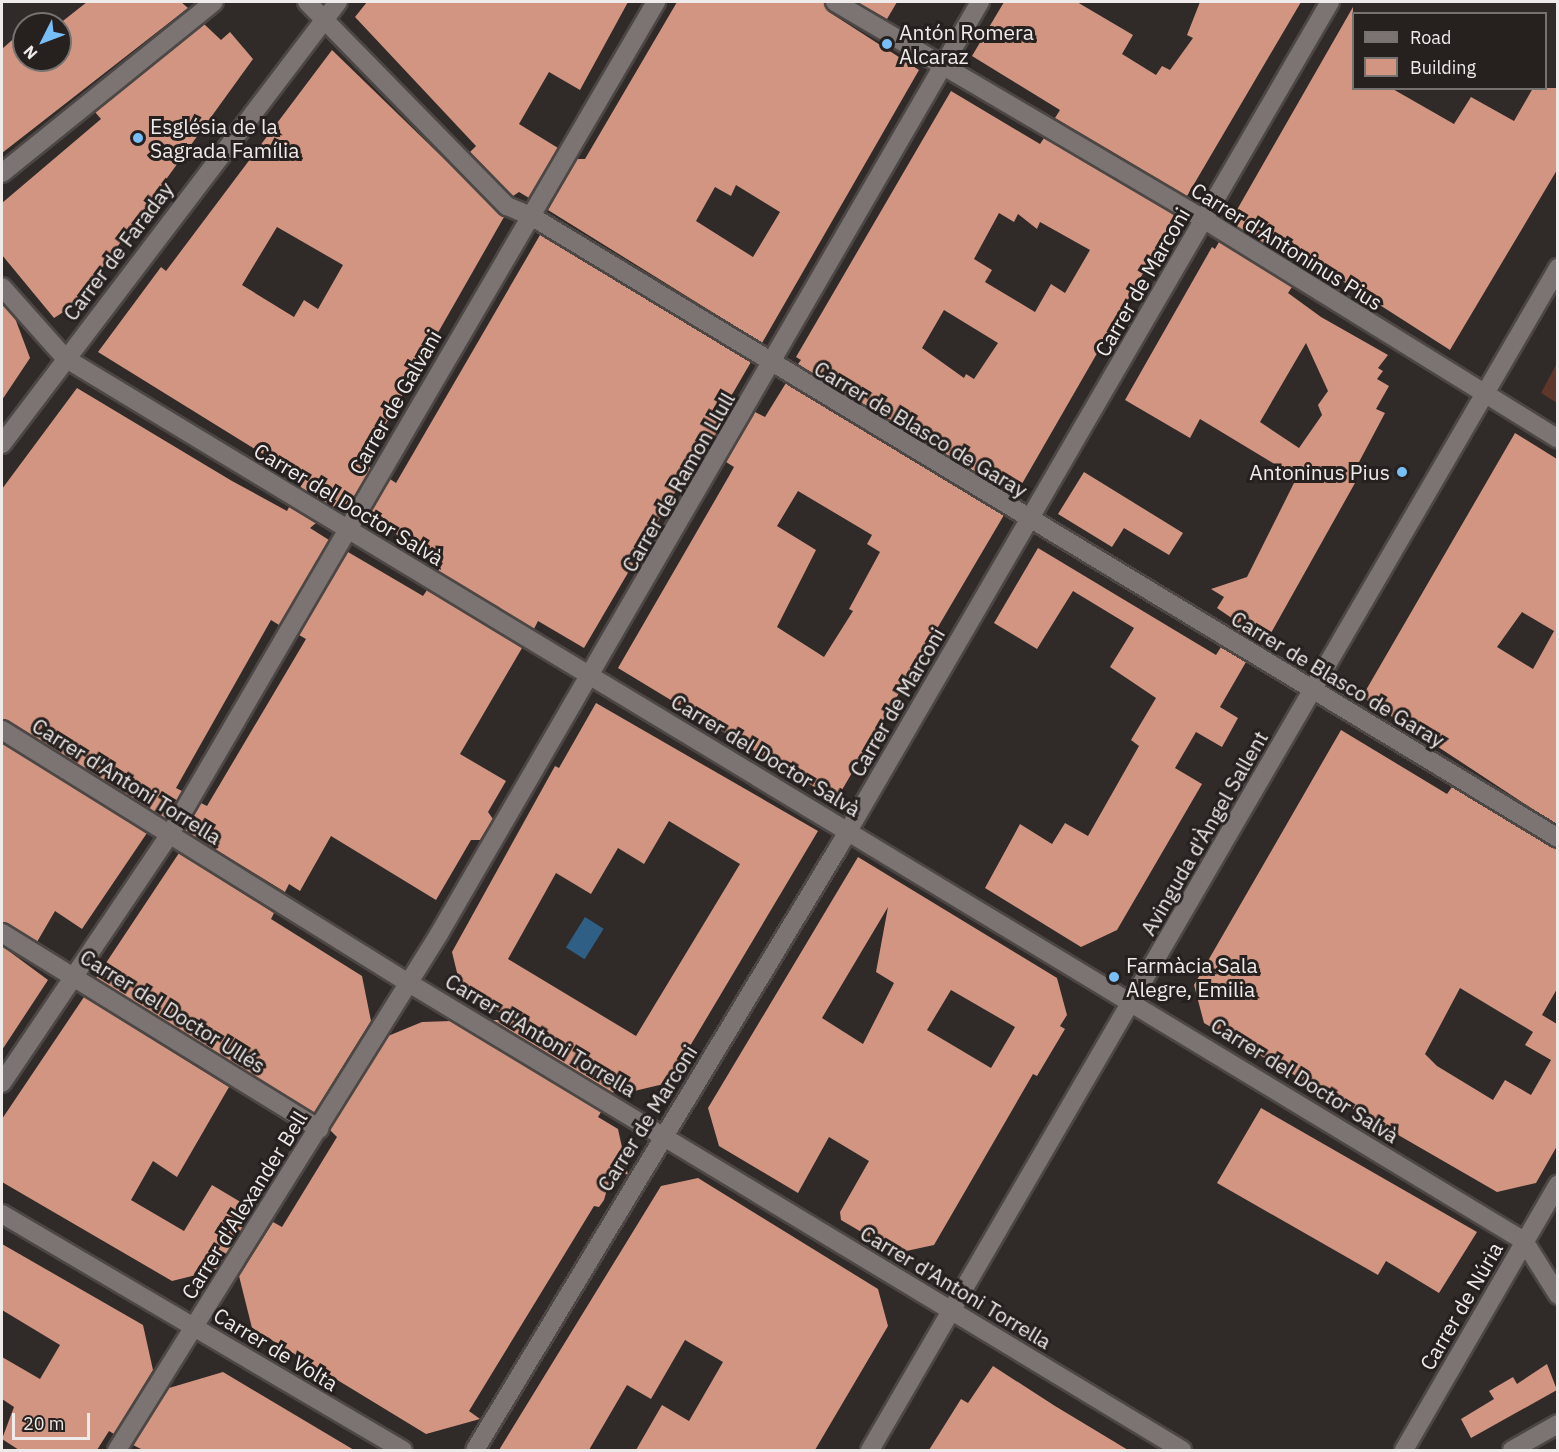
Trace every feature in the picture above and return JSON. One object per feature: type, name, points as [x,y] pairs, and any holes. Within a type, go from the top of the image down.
[{"type":"street","points":[[2,173],[214,2]]},
{"type":"street","name":"Carrer de Blasco de Garay","points":[[307,2],[507,206],[531,216],[772,366],[1557,838]]},
{"type":"street","name":"Carrer de Faraday","points":[[2,444],[64,358],[338,2]]},
{"type":"street","name":"Carrer de Galvani","points":[[2,1083],[170,834],[656,2]]},
{"type":"street","name":"Carrer d'Antoninus Pius","points":[[835,2],[1205,220],[1557,439]]},
{"type":"street","name":"Carrer de Ramon Llull","points":[[409,983],[589,673],[772,366],[942,64],[980,2]]},
{"type":"street","name":"Carrer de Marconi","points":[[475,1450],[663,1134],[848,831],[1330,2]]},
{"type":"street","name":"Avinguda d'Àngel Sallent","points":[[870,1450],[953,1312],[1312,691],[1486,396],[1557,268]]},
{"type":"street","name":"Carrer del Doctor Salvà","points":[[2,287],[64,358],[346,530],[589,673],[1133,1001],[1524,1241]]},
{"type":"street","name":"Carrer d'Antoni Torrella","points":[[2,730],[409,983],[663,1134],[1182,1450]]},
{"type":"street","name":"Carrer del Doctor Ullés","points":[[2,933],[75,976],[319,1129]]},
{"type":"street","name":"Carrer d'Alexander Bell","points":[[117,1450],[409,983]]},
{"type":"street","name":"Carrer de Núria","points":[[1404,1450],[1557,1184]]},
{"type":"street","name":"Carrer de Volta","points":[[2,1214],[403,1450]]},
{"type":"street","points":[[1524,1241],[1557,1295]]},
{"type":"street","points":[[1512,1450],[1557,1424]]},
{"type":"shaded area","points":[[1557,363],[1558,403],[1541,393]]},
{"type":"water","points":[[585,917],[604,929],[585,959],[566,948]]},
{"type":"building","points":[[87,2],[181,2],[188,8],[2,153],[2,49],[12,40],[12,72],[72,72],[72,14]]},
{"type":"building","points":[[367,2],[628,2],[580,90],[549,72],[519,124],[558,148],[529,198],[519,192],[513,196],[470,152],[476,146],[355,17]]},
{"type":"building","points":[[677,2],[824,2],[829,12],[919,70],[762,343],[548,210],[577,159],[585,159]],"holes":[[[736,185],[780,212],[753,257],[696,221],[715,187],[731,196]]]},
{"type":"building","points":[[856,2],[897,2],[887,19]]},
{"type":"building","points":[[1004,2],[1077,2],[1133,35],[1122,54],[1156,75],[1162,66],[1170,70],[1193,38],[1187,35],[1200,2],[1301,2],[1187,196],[1055,118],[1060,110],[972,56]]},
{"type":"building","points":[[1353,7],[1352,90],[1394,90],[1454,124],[1471,97],[1514,121],[1532,90],[1557,88],[1557,170],[1450,350],[1308,259],[1303,268],[1230,222]]},
{"type":"building","points":[[204,24],[221,40],[230,32],[253,59],[76,304],[54,318],[2,255],[2,203],[101,119],[95,112]]},
{"type":"building","points":[[332,50],[504,217],[363,464],[371,468],[349,506],[341,501],[333,507],[300,487],[305,480],[98,352],[161,267],[166,271]],"holes":[[[277,227],[343,265],[318,309],[304,300],[294,317],[242,285]]]},
{"type":"building","points":[[951,91],[1040,144],[1044,138],[1176,216],[1015,496],[798,364],[801,360],[796,357]],"holes":[[[999,213],[1014,222],[1018,214],[1037,229],[1040,222],[1090,250],[1065,293],[1051,284],[1035,312],[985,282],[992,270],[974,259]],[[944,310],[998,343],[974,379],[966,374],[964,378],[922,348]]]},
{"type":"building","points":[[540,235],[751,362],[730,398],[735,401],[706,451],[701,448],[584,648],[538,621],[534,629],[438,571],[443,563],[368,517],[390,479],[396,483]]},
{"type":"building","points":[[1219,242],[1292,287],[1288,293],[1321,317],[1388,355],[1378,368],[1383,371],[1377,379],[1389,386],[1376,409],[1385,413],[1350,479],[1355,483],[1267,640],[1262,637],[1258,643],[1232,628],[1236,621],[1217,608],[1224,597],[1211,589],[1247,577],[1294,483],[1275,472],[1278,466],[1200,419],[1190,438],[1125,400],[1212,247],[1215,249]],"holes":[[[1306,343],[1328,391],[1318,405],[1322,415],[1299,448],[1260,422]]]},
{"type":"building","points":[[2,303],[15,318],[30,358],[2,400]]},
{"type":"building","points":[[786,383],[1004,515],[836,800],[618,668],[734,467],[726,462],[755,412],[765,417]],"holes":[[[798,491],[872,535],[867,544],[880,552],[849,609],[853,611],[824,657],[777,627],[816,550],[777,526]]]},
{"type":"building","points":[[77,388],[232,481],[287,511],[289,507],[316,523],[310,528],[329,540],[279,625],[271,620],[176,788],[182,791],[166,819],[2,719],[2,489]]},
{"type":"building","points":[[1515,433],[1557,459],[1557,825],[1362,697]],"holes":[[[1522,612],[1554,631],[1533,669],[1497,647]]]},
{"type":"building","points":[[1084,472],[1183,533],[1169,555],[1124,528],[1112,547],[1058,514]]},
{"type":"building","points":[[1038,548],[1216,655],[1221,647],[1246,662],[1220,707],[1238,718],[1222,747],[1196,732],[1175,768],[1202,784],[1117,930],[1081,947],[985,888],[1020,824],[1052,844],[1065,823],[1088,836],[1139,746],[1131,740],[1156,698],[1110,667],[1134,628],[1073,591],[1037,649],[994,623]]},
{"type":"building","points":[[348,552],[423,596],[427,590],[522,648],[460,754],[506,781],[488,812],[493,819],[480,840],[471,840],[436,900],[331,836],[300,891],[289,884],[285,892],[185,831],[201,803],[207,806],[306,639],[299,635]]},
{"type":"building","points":[[596,703],[818,831],[668,1083],[630,1092],[618,1085],[613,1093],[493,1020],[512,1020],[461,989],[452,952],[555,766],[559,768]],"holes":[[[669,821],[740,864],[636,1036],[508,959],[556,873],[591,894],[618,848],[644,864]]]},
{"type":"building","points":[[1341,730],[1447,794],[1452,787],[1557,849],[1557,989],[1542,1015],[1557,1024],[1557,1146],[1536,1183],[1497,1192],[1204,1023],[1194,985]],"holes":[[[1460,988],[1533,1032],[1525,1045],[1551,1060],[1531,1095],[1505,1080],[1493,1100],[1437,1066],[1425,1054]]]},
{"type":"building","points":[[2,743],[147,833],[82,929],[55,911],[37,942],[2,922]]},
{"type":"building","points":[[179,853],[274,913],[271,919],[362,976],[371,1021],[314,1113],[96,978]]},
{"type":"building","points":[[858,857],[1057,978],[1067,1015],[1060,1026],[1065,1029],[1037,1076],[1033,1074],[934,1245],[897,1253],[841,1220],[840,1212],[869,1161],[829,1137],[798,1193],[719,1146],[708,1108]],"holes":[[[888,907],[876,972],[894,983],[863,1044],[822,1018]],[[951,990],[1015,1027],[991,1068],[927,1030]]]},
{"type":"building","points":[[2,946],[48,980],[2,1050]]},
{"type":"building","points":[[84,997],[229,1087],[177,1177],[153,1161],[131,1200],[184,1231],[212,1185],[254,1210],[216,1270],[172,1281],[2,1182],[2,1119]]},
{"type":"building","points":[[451,1021],[601,1112],[598,1117],[618,1129],[628,1175],[613,1168],[604,1200],[599,1207],[594,1206],[469,1411],[480,1419],[426,1434],[252,1328],[239,1276],[273,1222],[282,1227],[337,1137],[330,1130],[388,1036],[422,1022]]},
{"type":"building","points":[[1261,1108],[1477,1232],[1439,1293],[1386,1261],[1378,1275],[1217,1183]]},
{"type":"building","points":[[698,1178],[878,1289],[888,1326],[815,1450],[636,1450],[662,1405],[689,1421],[723,1362],[685,1340],[651,1399],[627,1385],[589,1450],[499,1450],[661,1186]]},
{"type":"building","points":[[2,1244],[143,1325],[153,1370],[114,1434],[109,1431],[97,1450],[19,1450],[2,1439],[14,1407],[2,1399],[2,1357],[40,1379],[60,1345],[2,1310]]},
{"type":"building","points":[[1547,1364],[1557,1390],[1471,1438],[1461,1419],[1494,1399],[1489,1391],[1513,1377],[1517,1384]]},
{"type":"building","points":[[993,1366],[1128,1450],[929,1450],[961,1399],[968,1403]]},
{"type":"building","points":[[223,1372],[354,1450],[143,1450],[133,1445],[169,1388]]},
{"type":"place","name":"Antón Romera Alcaraz","points":[[887,44]]},
{"type":"place","name":"Església de la Sagrada Família","points":[[138,138]]},
{"type":"place","name":"Antoninus Pius","points":[[1402,472]]},
{"type":"place","name":"Farmàcia Sala Alegre, Emilia","points":[[1114,977]]}]
